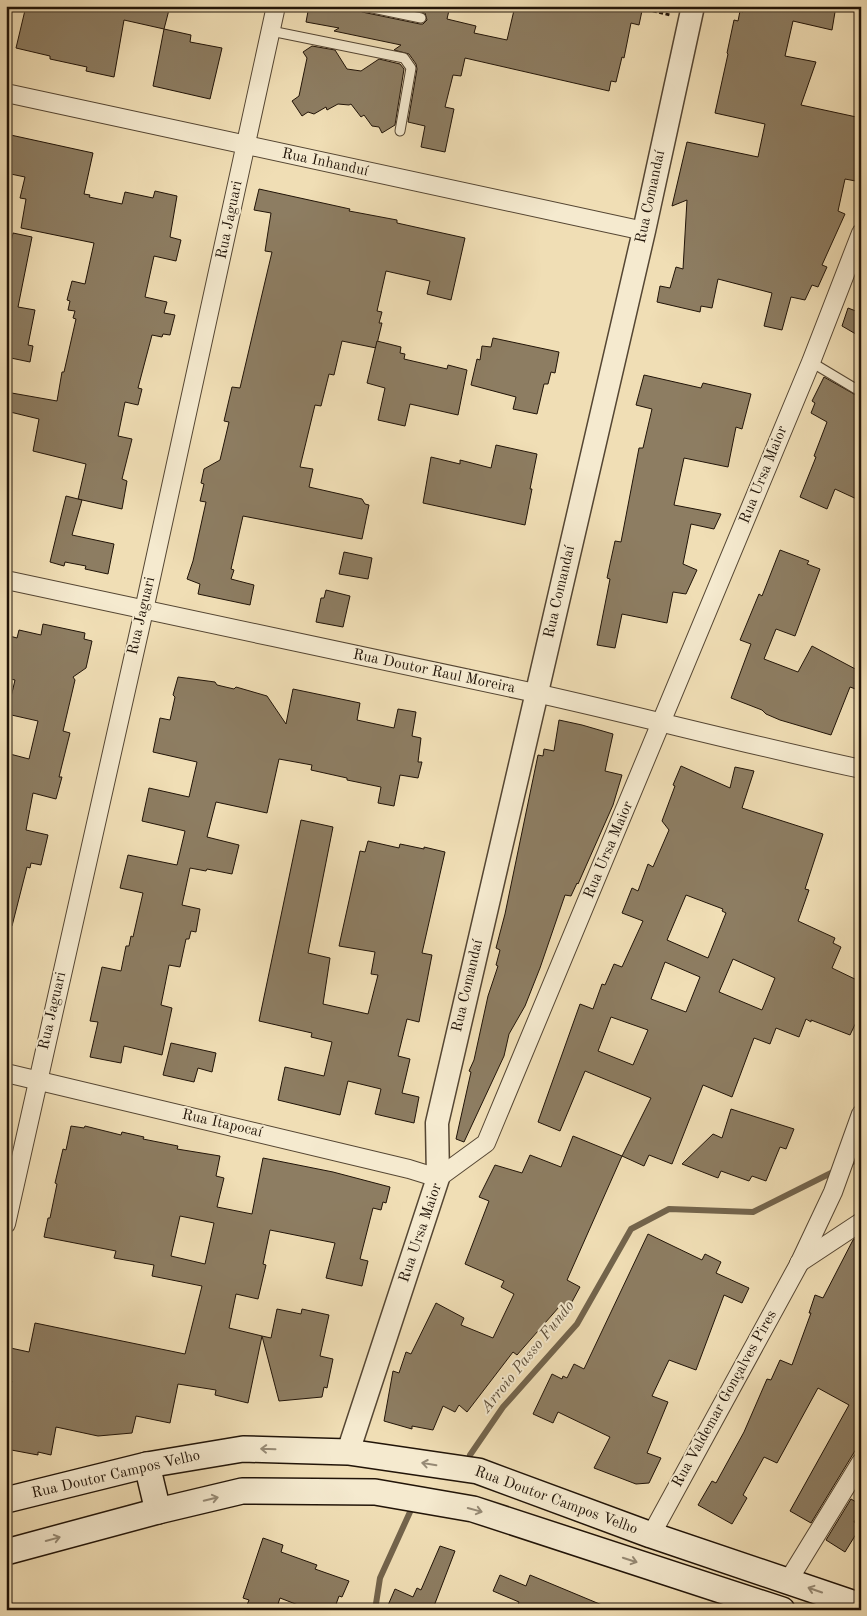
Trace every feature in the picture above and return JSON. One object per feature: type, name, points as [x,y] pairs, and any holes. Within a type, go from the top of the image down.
[{"type":"main road","name":"Rua Doutor Campos Velho","points":[[6,1500],[147,1465],[243,1449],[348,1452],[478,1471],[651,1535],[861,1606]]},
{"type":"main road","points":[[147,1465],[158,1511]]},
{"type":"main road","name":"Rua Doutor Campos Velho","points":[[6,1552],[158,1511],[242,1491],[375,1492],[473,1509],[782,1610]]},
{"type":"street","name":"Rua Jaguari","points":[[6,1224],[144,610],[276,6]]},
{"type":"street","name":"Rua Comandaí","points":[[438,1178],[436,1123],[644,231],[691,13]]},
{"type":"street","name":"Rua Inhanduí","points":[[6,93],[644,231]]},
{"type":"street","name":"Rua Ursa Maior","points":[[348,1452],[438,1178],[486,1143],[811,362],[857,256],[861,233]]},
{"type":"street","name":"Rua Doutor Raul Moreira","points":[[6,580],[537,694],[861,769]]},
{"type":"street","name":"Rua Itapocaí","points":[[6,1073],[409,1169],[438,1178]]},
{"type":"street","name":"Rua Valdemar Gonçalves Pires","points":[[651,1535],[799,1264],[833,1192],[861,1114]]},
{"type":"street","name":"Rua Valdemar Gonçalves Pires","points":[[799,1264],[861,1222]]},
{"type":"street","points":[[788,1581],[861,1462]]},
{"type":"lane","points":[[363,6],[420,18]]},
{"type":"lane","points":[[271,31],[404,58],[411,68],[400,131]]},
{"type":"lane","points":[[811,362],[861,392]]},
{"type":"path","points":[[634,6],[691,13]]},
{"type":"building","points":[[26,6],[170,6],[164,29],[124,20],[114,77],[86,71],[87,67],[50,59],[50,56],[16,48]]},
{"type":"building","points":[[309,6],[357,6],[362,12],[423,24],[427,20],[425,13],[395,6],[450,6],[447,19],[476,26],[474,33],[507,40],[515,6],[643,6],[639,25],[631,23],[624,58],[622,57],[616,82],[611,81],[609,91],[465,58],[461,76],[453,75],[445,107],[454,109],[445,152],[421,147],[425,126],[408,122],[417,69],[409,54],[394,50],[401,45],[334,31],[339,28],[306,22]]},
{"type":"building","points":[[744,6],[836,6],[832,30],[793,21],[785,56],[816,62],[801,105],[861,118],[861,182],[845,179],[838,211],[845,214],[822,265],[827,267],[818,287],[812,285],[805,300],[791,297],[782,330],[764,326],[772,293],[718,279],[712,308],[701,306],[700,312],[657,302],[660,286],[670,288],[676,267],[683,269],[687,200],[672,206],[687,142],[758,157],[765,124],[715,113],[734,20],[738,21],[740,11],[743,12]]},
{"type":"building","points":[[164,29],[191,35],[190,42],[222,48],[210,99],[153,86]]},
{"type":"building","points":[[312,46],[335,50],[347,69],[361,71],[379,59],[400,64],[404,69],[395,125],[382,133],[379,127],[372,126],[364,115],[361,117],[351,104],[338,104],[327,110],[326,107],[314,114],[308,112],[302,116],[292,101],[299,96],[307,58],[303,52]]},
{"type":"building","points":[[6,134],[93,153],[84,194],[90,195],[89,197],[122,204],[125,192],[153,198],[155,191],[177,196],[170,237],[181,240],[176,261],[154,256],[145,297],[167,302],[164,313],[175,315],[170,335],[163,334],[162,337],[152,335],[138,388],[142,389],[138,405],[125,402],[118,436],[132,439],[122,479],[127,481],[122,509],[78,499],[86,464],[33,451],[39,419],[6,411],[6,392],[57,401],[62,372],[64,372],[76,319],[73,318],[75,311],[68,310],[70,301],[67,300],[72,281],[85,284],[94,243],[21,228],[26,199],[20,198],[25,177],[6,173]]},
{"type":"building","points":[[259,189],[350,209],[349,211],[397,220],[397,223],[465,238],[451,300],[427,294],[430,281],[386,271],[377,311],[382,312],[379,323],[382,323],[376,348],[342,341],[334,375],[329,374],[321,406],[315,405],[300,467],[313,469],[309,487],[362,499],[365,504],[369,505],[362,539],[243,516],[231,569],[234,570],[231,579],[254,585],[250,605],[198,594],[200,584],[187,579],[193,561],[206,502],[200,501],[204,484],[201,483],[204,469],[220,460],[229,422],[224,421],[232,387],[240,388],[272,252],[265,251],[271,213],[254,210]]},
{"type":"building","points":[[13,233],[32,237],[18,307],[35,310],[28,345],[33,346],[30,362],[6,357],[6,265]]},
{"type":"building","points":[[848,308],[861,313],[861,337],[842,326]]},
{"type":"building","points":[[493,338],[559,352],[555,373],[551,372],[548,384],[544,384],[537,414],[513,409],[516,397],[471,385],[477,359],[480,360],[482,346],[491,347]]},
{"type":"building","points":[[377,341],[401,347],[400,353],[405,354],[404,359],[447,369],[448,365],[467,370],[458,415],[410,404],[405,426],[378,420],[385,388],[367,383]]},
{"type":"building","points":[[644,375],[701,388],[703,383],[751,394],[742,429],[736,427],[728,467],[684,458],[674,505],[721,514],[714,529],[691,524],[683,564],[697,570],[686,594],[673,592],[667,623],[622,614],[615,648],[597,645],[610,579],[607,578],[615,541],[621,542],[639,448],[643,448],[652,409],[636,405]]},
{"type":"building","points":[[824,377],[861,398],[861,501],[835,489],[827,509],[800,497],[816,457],[814,456],[827,422],[811,413],[815,403],[812,401]]},
{"type":"building","points":[[496,445],[537,454],[525,525],[423,503],[431,457],[460,464],[460,460],[491,468]]},
{"type":"building","points":[[66,496],[82,500],[72,535],[114,544],[108,574],[85,569],[86,566],[65,562],[64,566],[50,562]]},
{"type":"building","points":[[780,550],[809,561],[807,564],[820,569],[795,636],[776,629],[764,659],[798,672],[812,646],[861,672],[861,691],[850,687],[831,735],[780,720],[766,714],[762,710],[731,698],[751,644],[740,640],[759,594],[762,596]]},
{"type":"building","points":[[344,552],[372,558],[368,579],[339,574]]},
{"type":"building","points":[[326,590],[350,596],[343,627],[316,622],[321,598],[324,598]]},
{"type":"building","points":[[43,624],[85,633],[84,639],[92,641],[86,668],[73,677],[75,680],[63,731],[70,733],[59,777],[62,777],[56,799],[33,793],[26,830],[48,835],[41,865],[31,863],[30,868],[27,867],[12,926],[6,925],[6,772],[10,754],[29,759],[38,721],[7,714],[15,680],[6,678],[6,635],[17,638],[19,630],[41,635]]},
{"type":"building","points":[[178,677],[215,682],[217,685],[234,689],[236,687],[267,696],[286,724],[293,689],[360,703],[357,720],[394,728],[398,709],[416,712],[412,736],[421,738],[418,762],[422,762],[418,778],[400,775],[394,806],[378,803],[381,787],[311,770],[312,765],[279,759],[267,813],[216,802],[207,837],[239,845],[232,874],[190,868],[182,905],[200,909],[196,932],[191,931],[189,939],[186,939],[180,967],[169,965],[161,1005],[172,1008],[162,1055],[124,1046],[121,1063],[90,1057],[98,1022],[90,1021],[102,967],[121,971],[126,946],[129,946],[131,936],[133,937],[143,893],[120,888],[128,855],[177,865],[185,831],[142,821],[149,788],[189,797],[197,762],[153,752],[160,718],[170,720],[175,697],[173,695]]},
{"type":"building","points":[[559,720],[613,734],[605,771],[622,775],[613,805],[578,884],[571,896],[565,895],[525,1006],[509,1034],[504,1056],[464,1142],[456,1139],[471,1072],[469,1071],[474,1060],[488,996],[498,966],[496,965],[500,950],[496,948],[505,914],[538,755],[543,756],[544,749],[554,751]]},
{"type":"building","points":[[681,766],[730,788],[735,767],[754,771],[742,808],[823,834],[805,889],[809,890],[798,921],[835,938],[833,943],[841,947],[832,968],[861,982],[861,1012],[850,1035],[806,1019],[799,1037],[776,1028],[770,1044],[754,1038],[732,1097],[703,1085],[672,1164],[649,1155],[644,1166],[622,1156],[651,1098],[585,1071],[560,1131],[538,1122],[580,1004],[593,1009],[602,984],[605,985],[614,964],[622,967],[643,921],[622,913],[632,888],[638,891],[648,864],[653,867],[669,830],[662,821]],"holes":[[[686,895],[723,909],[722,911],[726,913],[708,958],[667,940]],[[733,959],[775,978],[762,1010],[719,992]],[[665,962],[700,977],[686,1012],[651,999]],[[611,1017],[648,1030],[633,1065],[598,1051]]]},
{"type":"building","points":[[301,820],[333,827],[308,953],[330,958],[323,1004],[368,1014],[378,975],[371,974],[375,952],[339,946],[360,851],[365,852],[368,841],[399,848],[400,844],[445,852],[422,953],[432,955],[419,1022],[407,1019],[398,1056],[410,1059],[402,1093],[419,1097],[414,1123],[375,1114],[381,1089],[348,1081],[340,1115],[278,1100],[285,1067],[324,1076],[332,1042],[311,1037],[312,1033],[259,1021]]},
{"type":"building","points":[[171,1043],[216,1053],[212,1072],[198,1068],[194,1082],[163,1075]]},
{"type":"building","points":[[731,1109],[794,1129],[786,1149],[780,1147],[766,1181],[752,1176],[749,1181],[721,1171],[718,1178],[682,1164],[713,1134],[722,1138]]},
{"type":"building","points":[[71,1126],[84,1128],[85,1126],[121,1135],[122,1132],[144,1137],[143,1139],[178,1146],[177,1149],[220,1156],[216,1176],[224,1178],[217,1207],[252,1214],[263,1158],[333,1172],[390,1187],[386,1203],[383,1202],[381,1210],[373,1208],[360,1259],[368,1261],[362,1286],[326,1278],[335,1243],[270,1230],[263,1264],[266,1265],[258,1299],[236,1294],[229,1328],[262,1336],[248,1403],[215,1395],[216,1390],[178,1384],[170,1423],[136,1416],[132,1433],[98,1436],[56,1427],[51,1455],[38,1452],[38,1455],[6,1449],[6,1406],[12,1381],[6,1379],[6,1347],[29,1352],[35,1323],[185,1354],[202,1286],[152,1276],[154,1265],[114,1258],[116,1251],[44,1237],[48,1218],[50,1218],[57,1184],[55,1183],[63,1149],[66,1150]],"holes":[[[180,1216],[214,1223],[205,1264],[171,1256]]]},
{"type":"building","points":[[573,1136],[622,1156],[567,1280],[580,1287],[567,1311],[559,1307],[517,1355],[513,1352],[467,1412],[459,1405],[455,1412],[443,1406],[433,1430],[412,1426],[412,1429],[384,1421],[393,1371],[399,1373],[406,1352],[411,1354],[436,1303],[464,1318],[461,1325],[493,1338],[514,1294],[501,1287],[504,1281],[465,1264],[489,1201],[479,1197],[495,1165],[522,1173],[530,1155],[561,1167]]},
{"type":"building","points":[[648,1234],[702,1260],[705,1254],[721,1262],[716,1273],[749,1288],[742,1303],[724,1295],[696,1370],[669,1360],[652,1396],[668,1402],[647,1453],[661,1458],[649,1483],[636,1484],[594,1468],[610,1437],[558,1412],[553,1423],[533,1414],[552,1374],[562,1379],[563,1376],[567,1378],[574,1364],[584,1369]]},
{"type":"building","points":[[861,1235],[861,1441],[811,1523],[790,1511],[849,1405],[818,1388],[777,1463],[764,1457],[743,1495],[747,1498],[732,1524],[698,1505],[712,1481],[716,1483],[744,1432],[767,1379],[771,1380],[780,1360],[792,1365],[811,1313],[809,1313],[815,1295],[823,1298],[853,1240]]},
{"type":"building","points":[[277,1309],[301,1314],[302,1309],[329,1315],[320,1356],[333,1359],[327,1388],[324,1387],[322,1397],[279,1401],[262,1336],[271,1338]]},
{"type":"building","points":[[851,1499],[861,1505],[861,1511],[854,1522],[861,1526],[845,1552],[826,1540]]},
{"type":"building","points":[[263,1538],[283,1545],[281,1552],[317,1565],[315,1569],[349,1581],[342,1597],[339,1596],[334,1610],[311,1610],[280,1598],[276,1610],[245,1610],[249,1600],[243,1598]]},
{"type":"building","points":[[440,1546],[455,1551],[434,1606],[443,1610],[386,1610],[395,1589],[413,1597],[417,1588],[421,1590]]},
{"type":"building","points":[[500,1575],[526,1586],[530,1575],[614,1610],[516,1610],[519,1602],[493,1591]]},
{"type":"waterway","name":"Arroio Passo Fundo","points":[[846,1165],[861,1158]]},
{"type":"waterway","name":"Arroio Passo Fundo","points":[[470,1455],[503,1407],[577,1324],[631,1229],[669,1209],[753,1212],[837,1170]]},
{"type":"waterway","name":"Arroio Passo Fundo","points":[[375,1610],[380,1578],[410,1512]]}]
